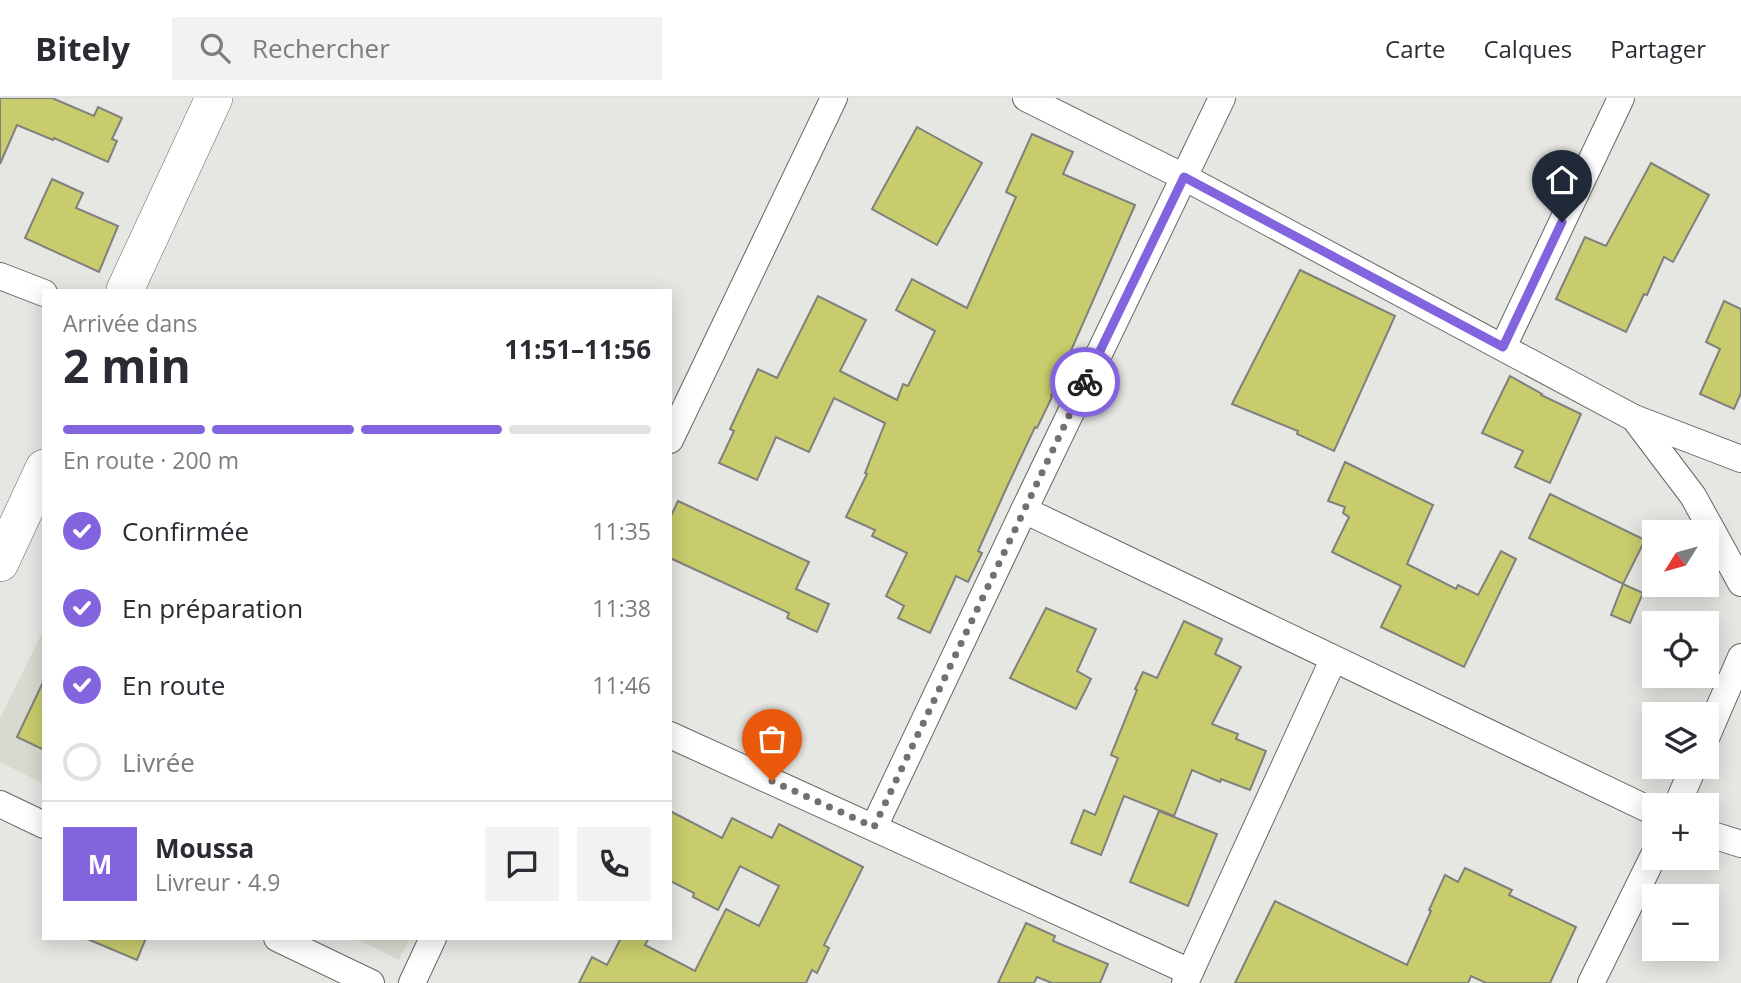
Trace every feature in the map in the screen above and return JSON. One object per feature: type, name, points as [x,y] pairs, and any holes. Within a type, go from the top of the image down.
[{"type":"main road","points":[[125,289],[214,98]]},
{"type":"main road","points":[[0,564],[42,472]]},
{"type":"street","points":[[672,436],[834,98]]},
{"type":"street","points":[[1026,98],[1184,177],[1634,418],[1741,459]]},
{"type":"street","points":[[874,827],[1222,98]]},
{"type":"street","points":[[1503,347],[1621,98]]},
{"type":"street","points":[[0,276],[42,292]]},
{"type":"street","points":[[1634,418],[1693,496],[1741,583]]},
{"type":"street","points":[[1024,510],[1642,807]]},
{"type":"street","points":[[1719,708],[1741,657]]},
{"type":"street","points":[[672,736],[874,827],[1187,978],[1333,660]]},
{"type":"street","points":[[0,804],[42,824]]},
{"type":"street","points":[[1719,836],[1741,844]]},
{"type":"street","points":[[1591,983],[1647,870]]},
{"type":"street","points":[[281,940],[371,983]]},
{"type":"street","points":[[412,983],[432,940]]},
{"type":"shaded area","points":[[42,633],[42,783],[0,762],[0,718]]},
{"type":"shaded area","points":[[359,940],[409,940],[399,960]]},
{"type":"building","points":[[0,98],[52,98],[94,116],[98,107],[122,118],[112,139],[117,141],[108,162],[17,125],[0,164]]},
{"type":"building","points":[[917,127],[982,163],[937,245],[872,209]]},
{"type":"building","points":[[1032,134],[1073,152],[1063,174],[1135,205],[1052,397],[1037,428],[1035,427],[978,551],[982,553],[968,582],[956,576],[930,633],[898,618],[904,606],[886,596],[907,553],[872,536],[875,530],[846,517],[867,474],[865,473],[885,423],[834,398],[809,452],[776,437],[757,480],[719,463],[734,431],[730,429],[758,369],[777,378],[818,296],[866,320],[840,371],[897,400],[903,384],[908,386],[935,331],[896,310],[912,279],[967,308],[1016,197],[1006,192]]},
{"type":"building","points":[[1651,163],[1709,195],[1673,262],[1664,257],[1626,332],[1556,299],[1585,237],[1606,246]]},
{"type":"building","points":[[52,179],[83,193],[76,208],[118,226],[99,272],[25,238]]},
{"type":"building","points":[[1300,270],[1395,316],[1334,451],[1297,434],[1298,431],[1232,404]]},
{"type":"building","points":[[1724,301],[1741,309],[1741,393],[1734,409],[1700,394],[1720,349],[1706,342]]},
{"type":"building","points":[[1510,376],[1541,395],[1581,414],[1550,483],[1515,467],[1523,451],[1482,433]]},
{"type":"building","points":[[1345,462],[1433,505],[1407,564],[1456,589],[1458,585],[1478,595],[1501,551],[1516,559],[1464,667],[1381,627],[1401,586],[1332,552],[1349,517],[1343,513],[1345,507],[1328,501]]},
{"type":"building","points":[[1550,494],[1642,539],[1642,546],[1623,584],[1529,538]]},
{"type":"building","points":[[678,501],[809,562],[796,589],[829,604],[817,632],[787,618],[789,613],[672,559],[672,514]]},
{"type":"building","points":[[1623,584],[1642,593],[1630,623],[1611,615]]},
{"type":"building","points":[[1046,608],[1096,629],[1077,671],[1091,679],[1076,709],[1010,678]]},
{"type":"building","points":[[1184,621],[1222,639],[1215,654],[1241,667],[1212,724],[1238,734],[1236,739],[1266,751],[1250,790],[1221,779],[1220,782],[1192,770],[1174,816],[1124,796],[1101,855],[1071,843],[1084,810],[1095,815],[1118,758],[1111,755],[1143,672],[1157,678]]},
{"type":"building","points":[[42,684],[42,749],[17,737]]},
{"type":"building","points":[[1159,811],[1217,834],[1188,906],[1130,882]]},
{"type":"building","points":[[672,812],[722,838],[732,818],[772,838],[779,824],[863,867],[824,945],[829,948],[817,973],[812,970],[806,983],[579,983],[592,957],[607,965],[620,940],[648,940],[645,945],[695,971],[726,909],[759,926],[779,886],[740,866],[718,910],[693,897],[694,893],[672,882]]},
{"type":"building","points":[[1465,868],[1512,890],[1509,895],[1576,927],[1550,983],[1486,983],[1471,976],[1468,983],[1235,983],[1275,901],[1407,965],[1445,875],[1458,882]]},
{"type":"building","points":[[1026,923],[1055,936],[1053,941],[1108,964],[1100,983],[1052,983],[1037,977],[1034,983],[998,983]]},
{"type":"building","points":[[90,940],[145,940],[137,960]]},
{"type":"way so far","points":[[772,781],[874,827],[1085,382]]},
{"type":"route","points":[[1085,382],[1184,177],[1503,347],[1562,222]]}]
